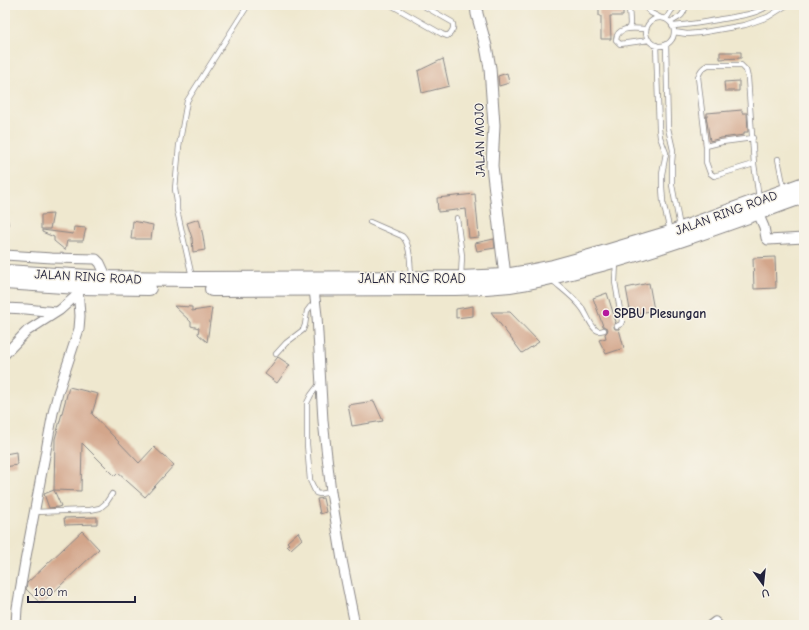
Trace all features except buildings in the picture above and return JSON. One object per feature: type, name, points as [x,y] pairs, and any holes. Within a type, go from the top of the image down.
[{"type":"highway","name":"JALAN RING ROAD","points":[[759,206],[784,191],[804,184]]},
{"type":"highway","name":"JALAN RING ROAD","points":[[5,272],[107,278],[193,279],[461,278],[504,276],[572,262],[685,230],[759,206],[804,196]]},
{"type":"highway","name":"JALAN RING ROAD","points":[[5,282],[78,291],[194,289],[315,295],[491,287],[512,285],[549,278],[617,260],[685,230]]},
{"type":"street","name":"JALAN MOJO","points":[[476,5],[490,68],[494,125],[492,172],[504,276]]},
{"type":"street","points":[[759,206],[766,238],[768,240],[804,238]]},
{"type":"street","points":[[5,255],[96,259],[100,262],[107,278]]},
{"type":"street","points":[[5,354],[27,331],[65,306],[78,291]]},
{"type":"street","points":[[16,625],[17,608],[53,413],[79,329],[80,302],[78,291]]},
{"type":"street","points":[[315,295],[323,421],[331,492],[342,560],[355,625]]},
{"type":"street","points":[[5,308],[56,312]]},
{"type":"street","points":[[711,625],[714,622],[718,625]]},
{"type":"lane","points":[[193,279],[176,210],[177,202],[175,189],[179,146],[187,101],[248,5]]},
{"type":"lane","points":[[391,5],[442,34],[447,36],[449,35],[454,28],[452,22],[422,5]]},
{"type":"lane","points":[[629,5],[629,28]]},
{"type":"lane","points":[[643,5],[651,13],[667,21],[674,32],[670,41],[661,46],[656,45],[649,40],[646,35],[648,25],[656,19],[667,21],[688,25],[752,14],[769,5]]},
{"type":"lane","points":[[667,21],[676,5]]},
{"type":"lane","points":[[667,21],[681,17],[686,5]]},
{"type":"lane","points":[[674,32],[687,34],[699,33],[745,25],[768,17],[787,5]]},
{"type":"lane","points":[[646,29],[629,28],[623,30],[619,32],[616,40],[620,44],[649,40]]},
{"type":"lane","points":[[666,44],[668,128],[673,150],[672,185],[685,230]]},
{"type":"lane","points":[[656,45],[659,128],[660,137],[666,152],[662,174],[663,202],[685,230]]},
{"type":"lane","points":[[754,164],[714,176],[710,174],[706,162],[706,146],[698,77],[703,68],[708,65],[741,65],[746,70],[748,78],[754,164],[759,206]]},
{"type":"lane","points":[[706,146],[722,142],[747,140],[753,138]]},
{"type":"lane","points":[[778,159],[784,191]]},
{"type":"lane","points":[[457,218],[462,256],[461,278]]},
{"type":"lane","points":[[5,220],[5,234]]},
{"type":"lane","points":[[370,222],[405,238],[408,243],[411,278]]},
{"type":"lane","points":[[617,260],[615,282],[622,321],[618,326]]},
{"type":"lane","points":[[549,278],[574,299],[583,309],[596,330],[604,330]]},
{"type":"lane","points":[[276,354],[286,343],[303,330],[307,311],[315,295]]},
{"type":"lane","points":[[321,382],[307,403],[307,444],[310,480],[316,493],[320,494],[331,492]]},
{"type":"lane","points":[[34,512],[90,510],[100,508],[106,503],[112,494]]},
{"type":"place","name":"SPBU Plesungan","points":[[606,313]]}]
